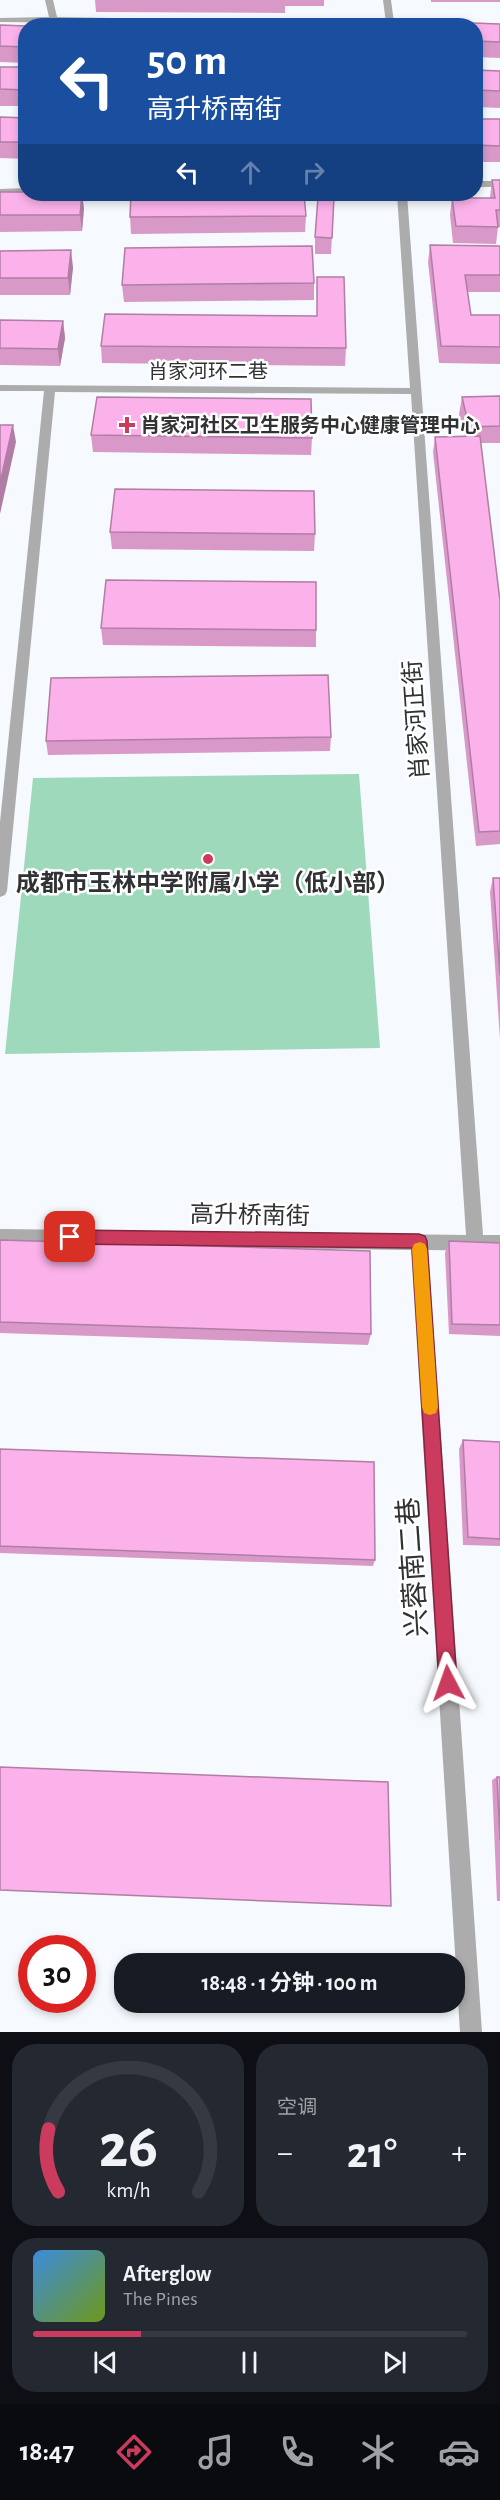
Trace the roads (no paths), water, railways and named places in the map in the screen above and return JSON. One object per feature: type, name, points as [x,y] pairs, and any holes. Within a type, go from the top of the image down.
[{"type":"street","points":[[49,0],[54,18]]},
{"type":"street","points":[[387,0],[389,18]]},
{"type":"street","points":[[0,20],[18,20]]},
{"type":"street","points":[[483,184],[500,184]]},
{"type":"street","points":[[0,192],[18,191]]},
{"type":"street","name":"肖家河正街","points":[[402,201],[475,1242]]},
{"type":"street","name":"肖家河环二巷","points":[[0,388],[415,391]]},
{"type":"street","points":[[0,891],[50,388]]},
{"type":"street","name":"高升桥南街","points":[[0,1237],[500,1243]]},
{"type":"street","name":"兴蓉南二巷","points":[[419,1241],[471,2032]]},
{"type":"place","name":"肖家河社区卫生服务中心健康管理中心","points":[[127,425]]},
{"type":"place","name":"成都市玉林中学附属小学（低小部）","points":[[208,859]]}]
